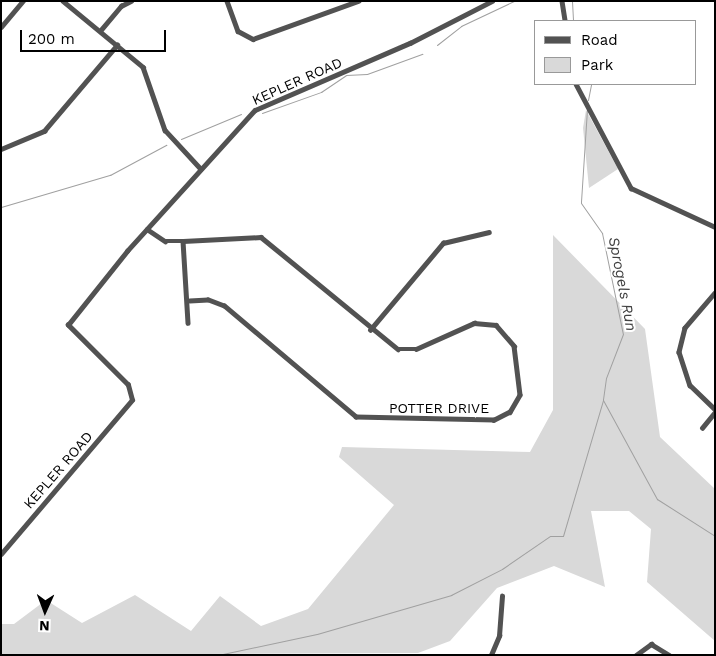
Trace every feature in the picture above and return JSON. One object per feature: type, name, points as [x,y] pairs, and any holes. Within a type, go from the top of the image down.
[{"type":"street","points":[[1,27],[23,1]]},
{"type":"street","points":[[63,1],[145,69],[165,130],[201,169]]},
{"type":"street","points":[[100,31],[120,6],[131,1]]},
{"type":"street","points":[[227,1],[238,31],[253,39],[358,1]]},
{"type":"street","name":"KEPLER ROAD","points":[[1,554],[132,400],[128,384],[75,337],[68,322],[201,169],[255,110],[410,43],[483,2],[492,1]]},
{"type":"street","points":[[562,1],[565,20]]},
{"type":"street","points":[[1,149],[49,126],[117,45]]},
{"type":"street","points":[[576,85],[583,103],[592,113],[632,188],[715,227]]},
{"type":"street","name":"POTTER DRIVE","points":[[147,230],[162,241],[261,237],[388,345],[406,351],[474,323],[496,325],[514,346],[520,384],[516,404],[502,417],[489,420],[356,418],[224,306],[208,300],[190,301]]},
{"type":"street","points":[[370,330],[443,243],[489,232]]},
{"type":"street","points":[[183,241],[190,301],[188,322]]},
{"type":"street","points":[[702,428],[715,410],[690,385],[679,352],[685,328],[715,293]]},
{"type":"street","points":[[490,655],[499,636],[502,596]]},
{"type":"street","points":[[636,655],[651,644],[669,655]]},
{"type":"green space","points":[[586,110],[618,169],[589,188],[583,128]]},
{"type":"green space","points":[[553,235],[645,329],[660,437],[715,489],[715,641],[647,582],[651,529],[629,511],[591,511],[605,587],[554,566],[497,588],[450,641],[418,653],[1,655],[1,624],[14,624],[46,600],[82,623],[135,595],[191,631],[220,596],[261,626],[308,609],[394,505],[339,457],[342,447],[530,452],[553,410]]},
{"type":"waterway","points":[[437,45],[461,26],[514,1]]},
{"type":"waterway","name":"Sprogels Run","points":[[572,1],[573,20]]},
{"type":"waterway","points":[[262,113],[321,92],[346,75],[367,74],[422,54]]},
{"type":"waterway","name":"Sprogels Run","points":[[588,100],[591,85]]},
{"type":"waterway","name":"Sprogels Run","points":[[587,109],[581,203],[602,233],[623,334],[606,378],[603,400],[657,499],[715,536]]},
{"type":"waterway","points":[[181,139],[241,114]]},
{"type":"waterway","points":[[1,207],[110,175],[166,145]]},
{"type":"waterway","points":[[218,655],[317,634],[451,595],[502,569],[550,536],[563,536],[603,400]]}]
